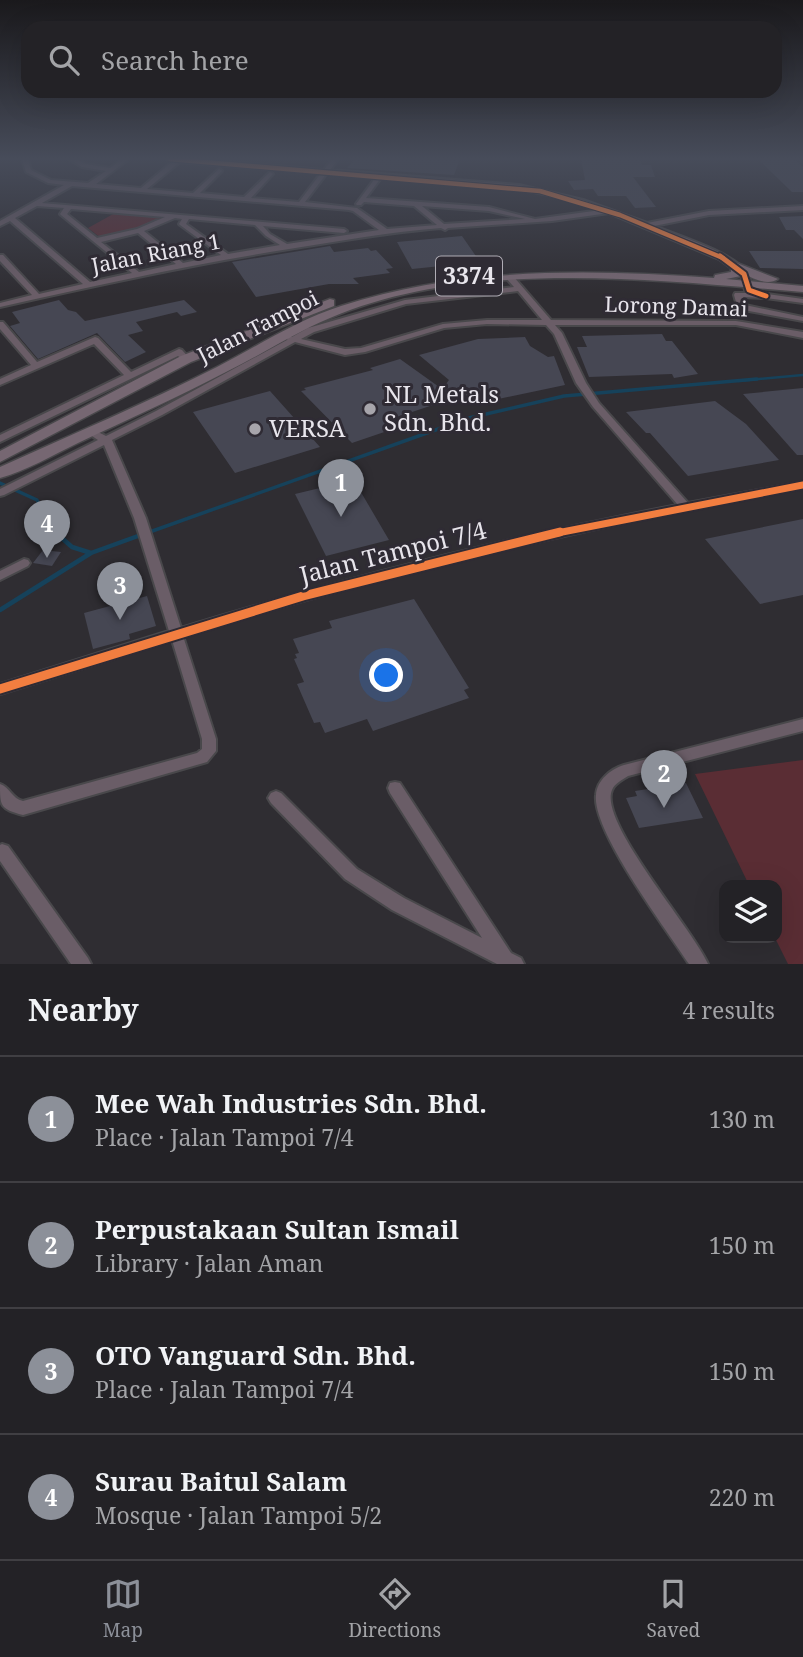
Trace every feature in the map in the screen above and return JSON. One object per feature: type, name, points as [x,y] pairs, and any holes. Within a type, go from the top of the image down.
[{"type":"main road","points":[[722,280],[737,274],[737,266],[758,277],[803,283]]},
{"type":"main road","name":"Jalan Tampoi","points":[[5,451],[134,379],[300,312],[340,300],[459,277],[516,272],[608,270],[722,280]]},
{"type":"main road","name":"Jalan Tampoi","points":[[0,472],[169,399],[287,337],[315,319],[372,300],[417,290],[510,278],[617,276],[722,280]]},
{"type":"main road","points":[[722,280],[741,290],[803,289]]},
{"type":"main road","points":[[753,289],[785,282]]},
{"type":"main road","points":[[207,350],[187,364],[185,372],[199,375],[232,365]]},
{"type":"main road","points":[[134,379],[165,376],[179,378],[180,385],[169,399]]},
{"type":"street","points":[[0,224],[36,204],[344,231]]},
{"type":"street","points":[[310,204],[355,209],[385,231]]},
{"type":"street","points":[[355,209],[359,204]]},
{"type":"street","points":[[417,204],[496,210],[538,221]]},
{"type":"street","points":[[417,204],[445,228]]},
{"type":"street","points":[[568,204],[601,213]]},
{"type":"street","points":[[586,204],[611,211],[718,255],[737,266],[753,289]]},
{"type":"street","points":[[69,207],[63,214],[138,275]]},
{"type":"street","points":[[647,225],[709,213],[803,208]]},
{"type":"street","name":"Jalan Riang 1","points":[[0,305],[183,266],[385,231],[538,221],[611,211]]},
{"type":"street","points":[[94,241],[139,231],[174,216]]},
{"type":"street","points":[[187,217],[182,225],[229,258]]},
{"type":"street","points":[[10,218],[89,285]]},
{"type":"street","points":[[256,222],[268,235],[288,247]]},
{"type":"street","points":[[139,231],[183,266]]},
{"type":"street","points":[[0,257],[38,297]]},
{"type":"street","points":[[510,278],[558,333],[581,383],[596,405],[685,506]]},
{"type":"street","points":[[3,491],[107,440],[169,399],[287,337],[405,302],[519,289]]},
{"type":"street","points":[[803,301],[753,289],[738,295],[741,307],[803,319]]},
{"type":"street","name":"Lorong Damai","points":[[287,337],[345,352],[362,350],[463,323],[736,323],[803,335]]},
{"type":"street","points":[[0,324],[36,366]]},
{"type":"street","points":[[0,382],[95,340],[134,379],[0,439]]},
{"type":"street","points":[[0,790],[11,805],[23,808],[202,758],[209,751],[209,739],[143,527],[107,440],[91,432]]},
{"type":"street","name":"Jalan Tampoi 7/4","points":[[0,689],[298,597],[407,568],[550,534],[803,485]]},
{"type":"street","points":[[0,576],[24,563]]},
{"type":"street","points":[[699,964],[618,839],[605,811],[603,795],[607,785],[624,771],[803,725]]},
{"type":"street","points":[[395,788],[510,962]]},
{"type":"street","points":[[276,798],[351,874],[398,904],[510,962]]},
{"type":"street","points":[[2,851],[82,964]]},
{"type":"shaded area","points":[[115,213],[167,217],[146,226],[101,238],[88,228]]},
{"type":"shaded area","points":[[803,760],[803,964],[788,964],[778,943],[782,943],[782,880],[747,880],[695,774]]},
{"type":"building","points":[[632,204],[654,204],[656,207],[635,208]]},
{"type":"building","points":[[803,216],[803,239],[794,230],[786,230],[779,217]]},
{"type":"building","points":[[462,236],[480,262],[412,269],[397,242]]},
{"type":"building","points":[[330,246],[334,252],[368,248],[371,251],[376,250],[393,268],[386,269],[390,273],[353,278],[359,284],[329,284],[256,297],[232,262]]},
{"type":"building","points":[[749,251],[803,251],[803,269],[760,268]]},
{"type":"building","points":[[59,300],[68,310],[76,312],[85,321],[184,300],[197,312],[181,316],[177,312],[136,322],[143,331],[128,335],[146,352],[125,362],[97,333],[38,359],[10,326],[20,323],[12,312]]},
{"type":"building","points":[[662,334],[666,341],[672,341],[698,374],[674,378],[672,374],[589,377],[577,347],[587,347],[582,336]]},
{"type":"building","points":[[525,337],[530,346],[548,357],[554,356],[565,385],[470,405],[460,396],[394,418],[402,426],[352,443],[301,391],[373,370],[370,368],[400,359],[442,389],[449,380],[419,355],[478,339]]},
{"type":"building","points":[[803,388],[803,455],[797,455],[743,394]]},
{"type":"building","name":"VERSA","points":[[270,391],[320,447],[235,473],[193,412]]},
{"type":"building","points":[[715,401],[746,424],[779,460],[688,476],[650,433],[646,433],[626,412]]},
{"type":"building","points":[[355,482],[389,540],[326,556],[295,494]]},
{"type":"building","points":[[803,519],[803,595],[760,604],[705,539]]},
{"type":"building","points":[[43,550],[61,552],[52,566],[33,563]]},
{"type":"building","points":[[147,596],[156,626],[129,634],[130,639],[93,649],[84,613]]},
{"type":"building","points":[[414,599],[469,688],[464,690],[469,698],[373,731],[367,719],[325,733],[320,722],[314,723],[297,684],[304,682],[294,659],[297,658],[295,654],[299,653],[293,639],[332,628],[329,621]]},
{"type":"building","points":[[686,783],[703,818],[639,828],[626,798],[637,796],[635,791]]},
{"type":"waterway","points":[[738,381],[803,375]]},
{"type":"waterway","points":[[144,534],[469,418],[564,396],[757,379]]},
{"type":"waterway","points":[[0,483],[37,500],[56,534]]},
{"type":"waterway","points":[[55,532],[72,547],[91,553]]},
{"type":"waterway","points":[[91,553],[149,532]]},
{"type":"waterway","points":[[0,610],[91,553]]},
{"type":"cycle path","points":[[588,204],[640,222],[713,253],[744,274],[749,290],[766,296]]},
{"type":"cycle path","points":[[0,689],[259,609],[403,569],[573,529],[803,485]]},
{"type":"place","name":"NL Metals Sdn. Bhd.","points":[[370,409]]},
{"type":"place","name":"VERSA","points":[[255,429]]},
{"type":"place","name":"Mee Wah Industries Sdn. Bhd.","points":[[341,517]]},
{"type":"place","name":"Surau Baitul Salam","points":[[47,558]]},
{"type":"place","name":"OTO Vanguard Sdn. Bhd.","points":[[120,620]]},
{"type":"place","name":"Perpustakaan Sultan Ismail","points":[[664,808]]}]
